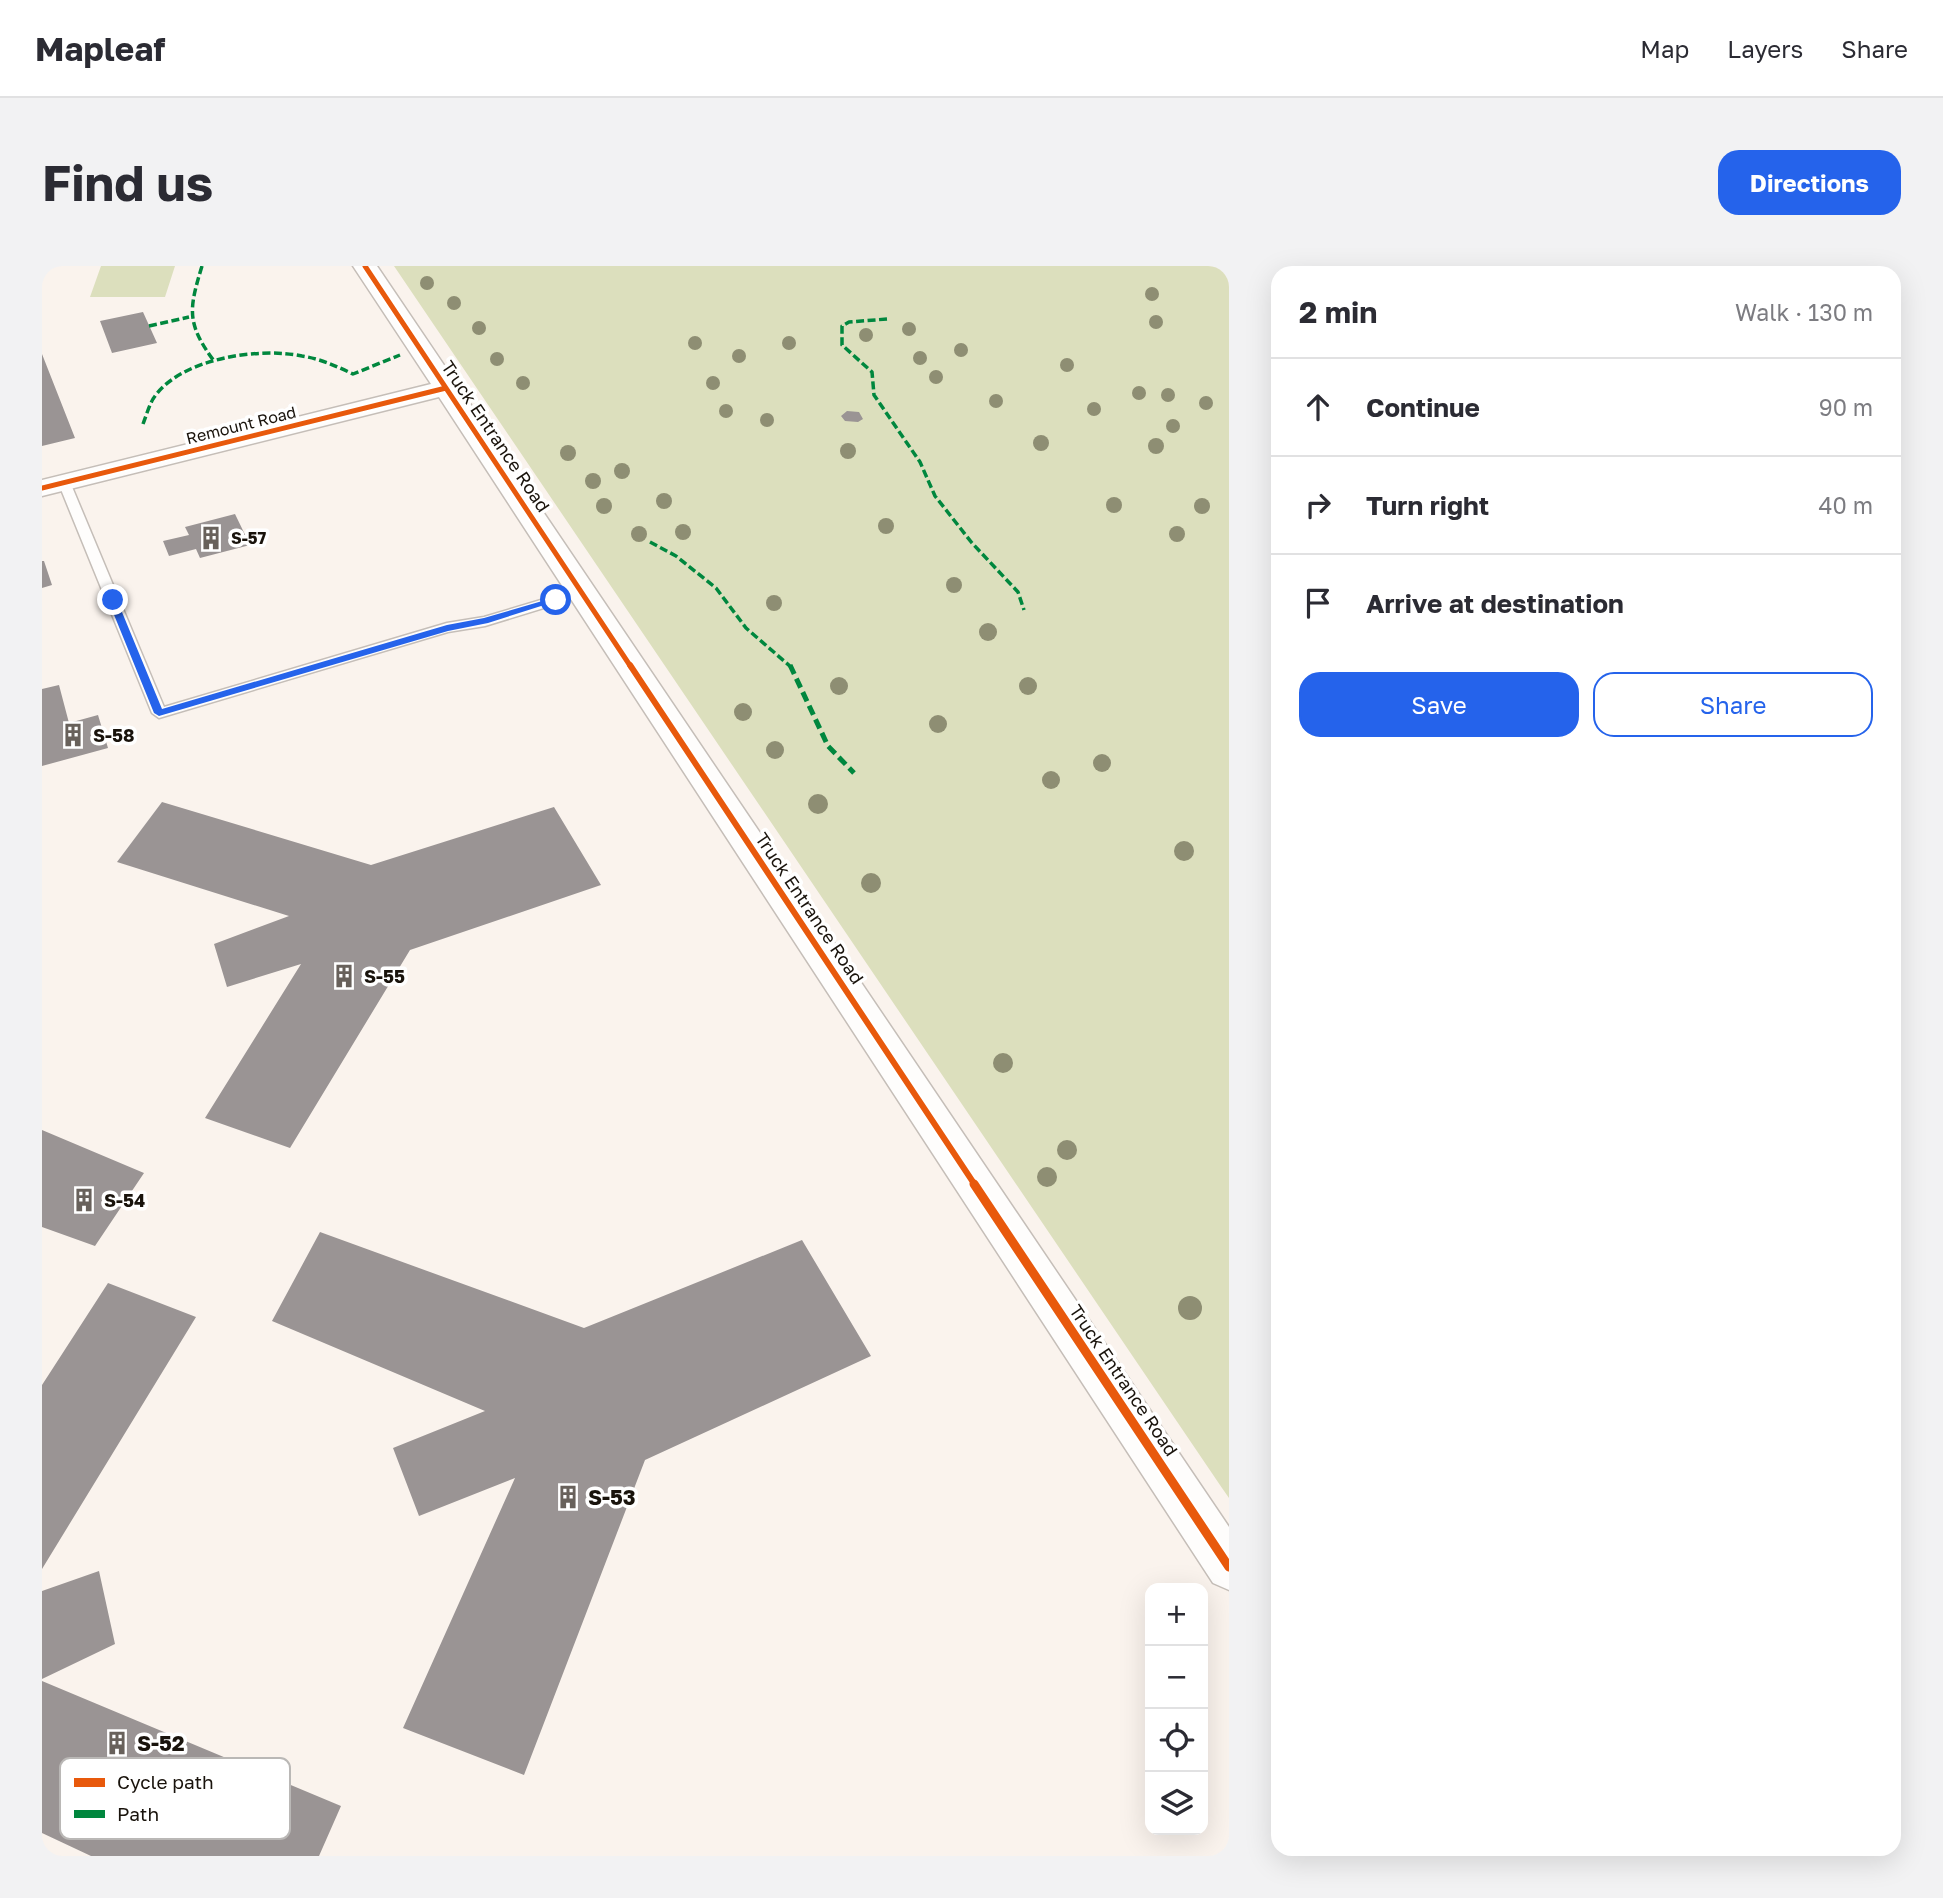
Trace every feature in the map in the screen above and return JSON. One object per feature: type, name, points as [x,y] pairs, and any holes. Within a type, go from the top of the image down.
[{"type":"street","name":"Truck Entrance Road","points":[[365,266],[1229,1567]]},
{"type":"street","name":"Remount Road","points":[[53,485],[446,388]]},
{"type":"lane","points":[[53,485],[159,713],[447,628],[485,621],[581,592]]},
{"type":"green space","points":[[101,266],[175,266],[165,297],[90,297]]},
{"type":"green space","points":[[394,266],[1229,266],[1229,1498],[1222,1488]]},
{"type":"building","points":[[143,312],[157,343],[112,353],[100,321]]},
{"type":"building","points":[[42,354],[75,438],[42,446]]},
{"type":"building","points":[[847,411],[859,412],[863,419],[858,422],[845,421],[841,416]]},
{"type":"building","name":"S-57","points":[[235,514],[250,545],[200,558],[196,549],[169,556],[163,541],[189,535],[185,527]]},
{"type":"building","points":[[42,561],[52,585],[42,588]]},
{"type":"building","name":"S-58","points":[[59,685],[69,723],[98,715],[108,748],[42,766],[42,689]]},
{"type":"building","name":"S-55","points":[[162,802],[371,865],[554,807],[601,885],[410,950],[290,1148],[205,1118],[301,964],[227,987],[214,944],[289,916],[117,862]]},
{"type":"building","name":"S-54","points":[[42,1130],[144,1173],[95,1246],[42,1227]]},
{"type":"building","name":"S-53","points":[[320,1232],[584,1328],[802,1240],[871,1356],[645,1460],[524,1775],[403,1728],[515,1478],[419,1516],[393,1448],[485,1411],[272,1321]]},
{"type":"building","points":[[108,1283],[196,1317],[42,1569],[42,1385]]},
{"type":"building","points":[[99,1571],[115,1644],[42,1679],[42,1591]]},
{"type":"building","points":[[42,1681],[226,1758],[60,1758],[60,1839],[290,1839],[290,1785],[341,1806],[319,1856],[91,1856],[42,1833]]},
{"type":"marked path","points":[[202,266],[191,306],[192,325],[214,361]]},
{"type":"marked path","points":[[149,326],[189,317]]},
{"type":"marked path","points":[[887,319],[849,322],[842,326],[842,345],[872,372],[874,395],[920,462],[935,496],[972,543],[1018,592],[1024,610]]},
{"type":"marked path","points":[[143,424],[154,398],[174,378],[201,364],[233,356],[267,353],[300,355],[330,362],[353,374],[400,355]]},
{"type":"marked path","points":[[650,542],[676,556],[716,588],[746,628],[791,666],[828,746],[854,773]]},
{"type":"cycle path","points":[[365,266],[1229,1567]]},
{"type":"cycle path","points":[[42,488],[446,388]]},
{"type":"place","name":"S-57","points":[[211,538]]},
{"type":"place","name":"S-58","points":[[73,735]]},
{"type":"place","name":"S-55","points":[[344,976]]},
{"type":"place","name":"S-54","points":[[84,1200]]},
{"type":"place","name":"S-53","points":[[568,1497]]},
{"type":"place","name":"S-52","points":[[117,1743]]},
{"type":"route","points":[[113,600],[159,713],[447,628],[485,621],[556,600]]}]
